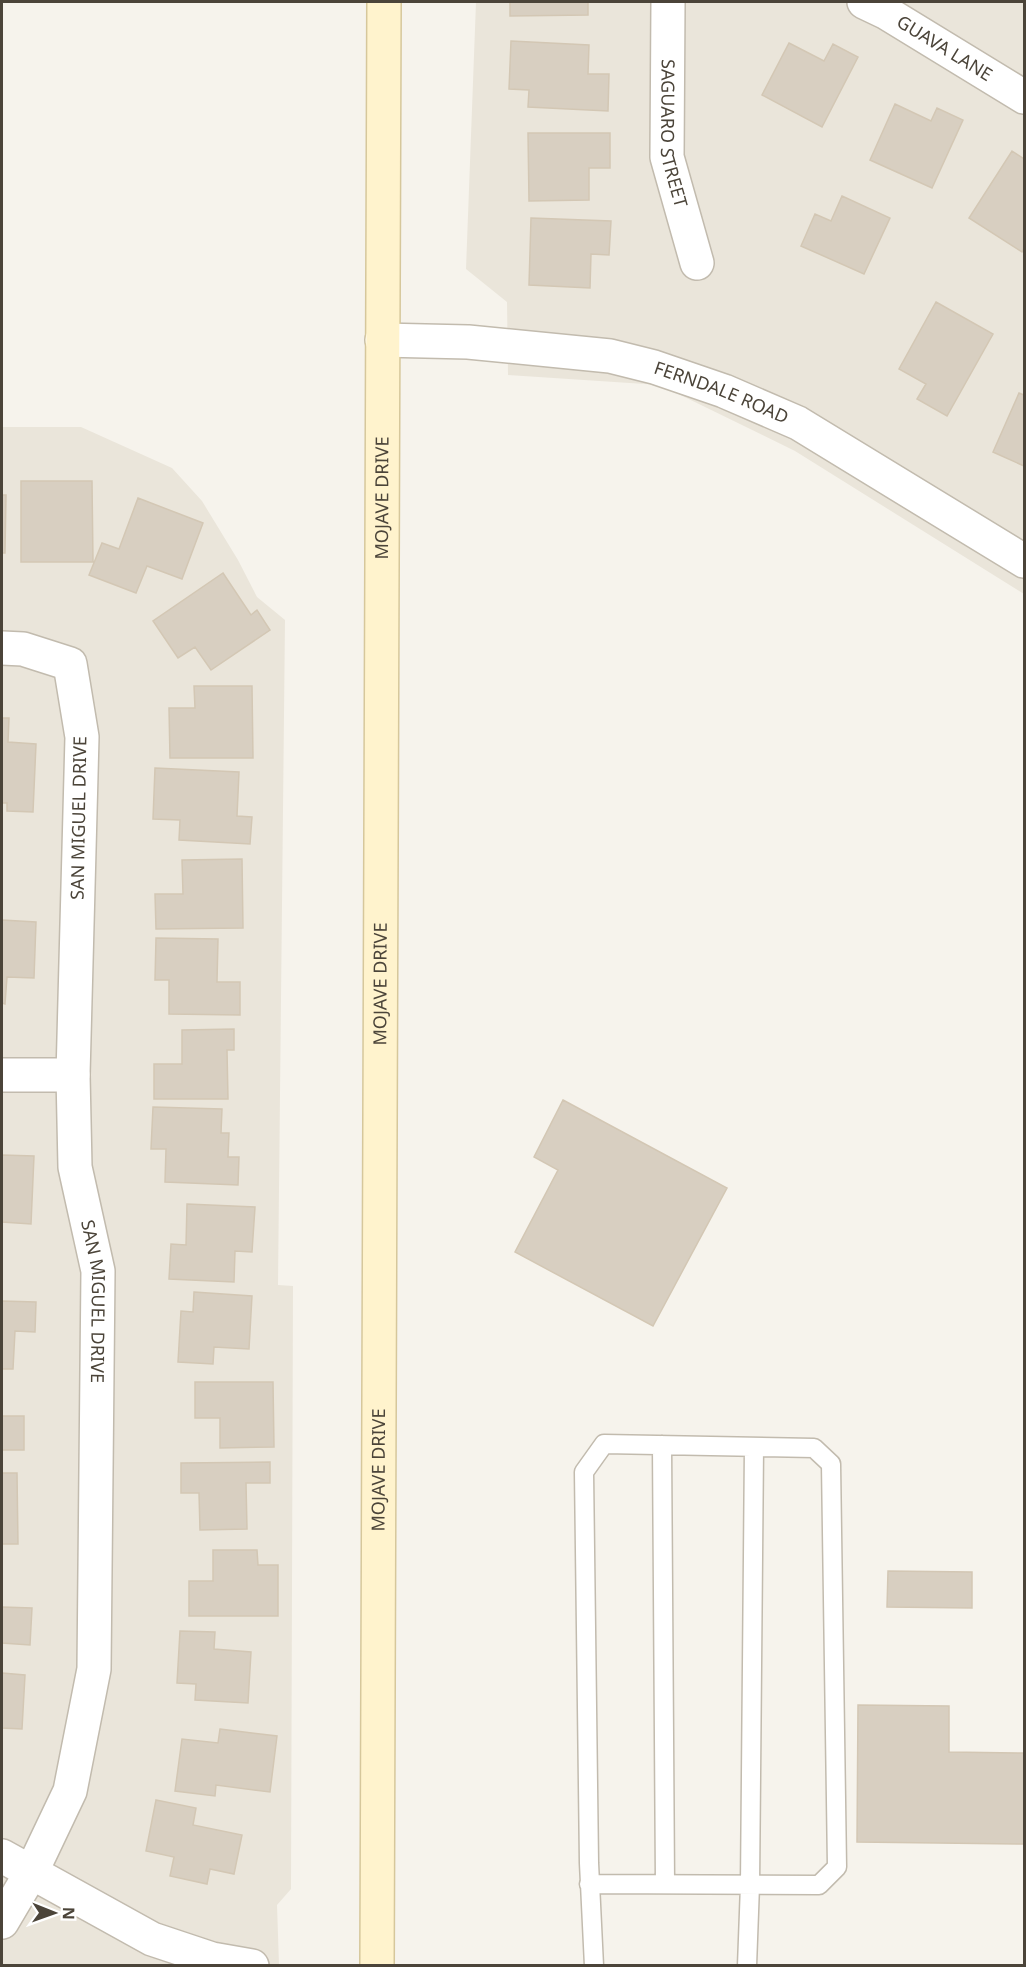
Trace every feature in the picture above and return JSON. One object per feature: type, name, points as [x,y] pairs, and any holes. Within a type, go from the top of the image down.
[{"type":"main road","name":"MOJAVE DRIVE","points":[[377,1965],[384,2]]},
{"type":"street","name":"SAGUARO STREET","points":[[668,2],[667,157],[697,263]]},
{"type":"street","name":"GUAVA LANE","points":[[864,2],[885,12],[1024,97]]},
{"type":"street","name":"FERNDALE ROAD","points":[[382,340],[468,342],[610,356],[654,367],[724,391],[798,423],[1024,561]]},
{"type":"street","name":"SAN MIGUEL DRIVE","points":[[2,648],[23,649],[70,664],[82,737],[73,1075],[75,1167],[98,1272],[94,1669],[70,1791],[31,1873],[2,1922]]},
{"type":"street","points":[[2,1075],[73,1075]]},
{"type":"street","points":[[2,1856],[152,1939],[212,1959],[252,1965]]},
{"type":"lane","points":[[589,1884],[819,1884],[837,1867],[831,1464],[814,1448],[604,1444],[584,1472],[589,1884],[594,1965]]},
{"type":"lane","points":[[662,1445],[665,1884]]},
{"type":"lane","points":[[747,1965],[750,1885],[754,1447]]},
{"type":"shaded area","points":[[476,2],[1024,2],[1024,594],[795,451],[660,385],[508,375],[507,302],[466,269]]},
{"type":"shaded area","points":[[2,427],[81,427],[172,468],[202,501],[238,560],[257,597],[285,620],[278,1285],[293,1286],[291,1889],[277,1905],[279,1965],[2,1965]]},
{"type":"building","points":[[510,2],[588,2],[588,15],[510,16]]},
{"type":"building","points":[[511,41],[589,45],[588,74],[609,74],[608,111],[528,107],[529,90],[509,89]]},
{"type":"building","points":[[789,43],[824,61],[833,44],[858,57],[822,127],[762,95]]},
{"type":"building","points":[[895,104],[931,121],[937,108],[963,120],[932,188],[870,160]]},
{"type":"building","points":[[528,133],[610,133],[610,168],[589,168],[589,200],[529,201]]},
{"type":"building","points":[[1012,151],[1024,159],[1024,248],[1022,252],[969,218]]},
{"type":"building","points":[[842,196],[890,218],[864,274],[801,246],[815,214],[831,221]]},
{"type":"building","points":[[531,218],[611,221],[609,255],[591,254],[590,288],[529,285]]},
{"type":"building","points":[[936,302],[993,334],[947,416],[917,399],[926,384],[899,369]]},
{"type":"building","points":[[1019,393],[1024,395],[1024,466],[993,452]]},
{"type":"building","points":[[21,481],[92,481],[93,562],[21,562]]},
{"type":"building","points":[[2,495],[6,495],[5,553],[2,553]]},
{"type":"building","points":[[138,498],[203,523],[182,579],[147,566],[136,593],[89,575],[102,543],[119,549]]},
{"type":"building","points":[[223,573],[251,615],[257,610],[270,630],[211,670],[195,647],[178,658],[153,621]]},
{"type":"building","points":[[194,686],[252,686],[253,758],[170,758],[169,708],[195,708]]},
{"type":"building","points":[[2,718],[9,718],[8,742],[36,744],[33,812],[7,811],[7,803],[2,803]]},
{"type":"building","points":[[155,768],[239,772],[237,816],[252,817],[250,844],[179,840],[180,820],[153,819]]},
{"type":"building","points":[[242,859],[243,928],[156,929],[155,894],[183,894],[182,860]]},
{"type":"building","points":[[2,920],[36,922],[34,978],[7,977],[5,1004],[2,1003]]},
{"type":"building","points":[[156,938],[218,939],[217,982],[240,982],[240,1015],[169,1014],[169,980],[155,980]]},
{"type":"building","points":[[234,1029],[234,1050],[227,1050],[228,1099],[154,1099],[154,1064],[182,1064],[182,1030]]},
{"type":"building","points":[[563,1100],[727,1188],[653,1326],[515,1252],[558,1170],[534,1157]]},
{"type":"building","points":[[153,1107],[222,1109],[221,1133],[229,1133],[228,1157],[239,1157],[238,1185],[165,1182],[166,1149],[151,1149]]},
{"type":"building","points":[[2,1155],[34,1156],[31,1224],[2,1222]]},
{"type":"building","points":[[187,1204],[255,1207],[252,1252],[235,1251],[234,1282],[169,1279],[171,1244],[186,1245]]},
{"type":"building","points":[[194,1292],[252,1296],[249,1349],[214,1347],[213,1364],[178,1362],[181,1311],[193,1312]]},
{"type":"building","points":[[2,1301],[36,1302],[35,1332],[15,1331],[13,1369],[2,1369]]},
{"type":"building","points":[[195,1382],[273,1382],[274,1447],[220,1448],[220,1418],[195,1418]]},
{"type":"building","points":[[2,1416],[24,1416],[24,1450],[2,1450]]},
{"type":"building","points":[[270,1462],[270,1483],[246,1483],[247,1529],[200,1530],[199,1493],[181,1493],[181,1463]]},
{"type":"building","points":[[2,1473],[17,1473],[18,1544],[2,1544]]},
{"type":"building","points":[[213,1550],[257,1550],[258,1565],[278,1565],[278,1616],[189,1616],[189,1581],[213,1581]]},
{"type":"building","points":[[888,1571],[972,1572],[972,1608],[887,1607]]},
{"type":"building","points":[[2,1607],[32,1608],[30,1645],[2,1643]]},
{"type":"building","points":[[180,1631],[215,1632],[214,1649],[251,1652],[248,1703],[195,1700],[196,1684],[177,1683]]},
{"type":"building","points":[[2,1673],[25,1675],[22,1729],[2,1728]]},
{"type":"building","points":[[858,1705],[949,1706],[949,1752],[1024,1753],[1024,1844],[857,1842]]},
{"type":"building","points":[[220,1729],[277,1736],[270,1792],[216,1785],[215,1796],[175,1791],[182,1739],[218,1743]]},
{"type":"building","points":[[156,1800],[196,1808],[193,1825],[242,1835],[234,1874],[210,1869],[207,1884],[170,1876],[174,1857],[146,1851]]}]
